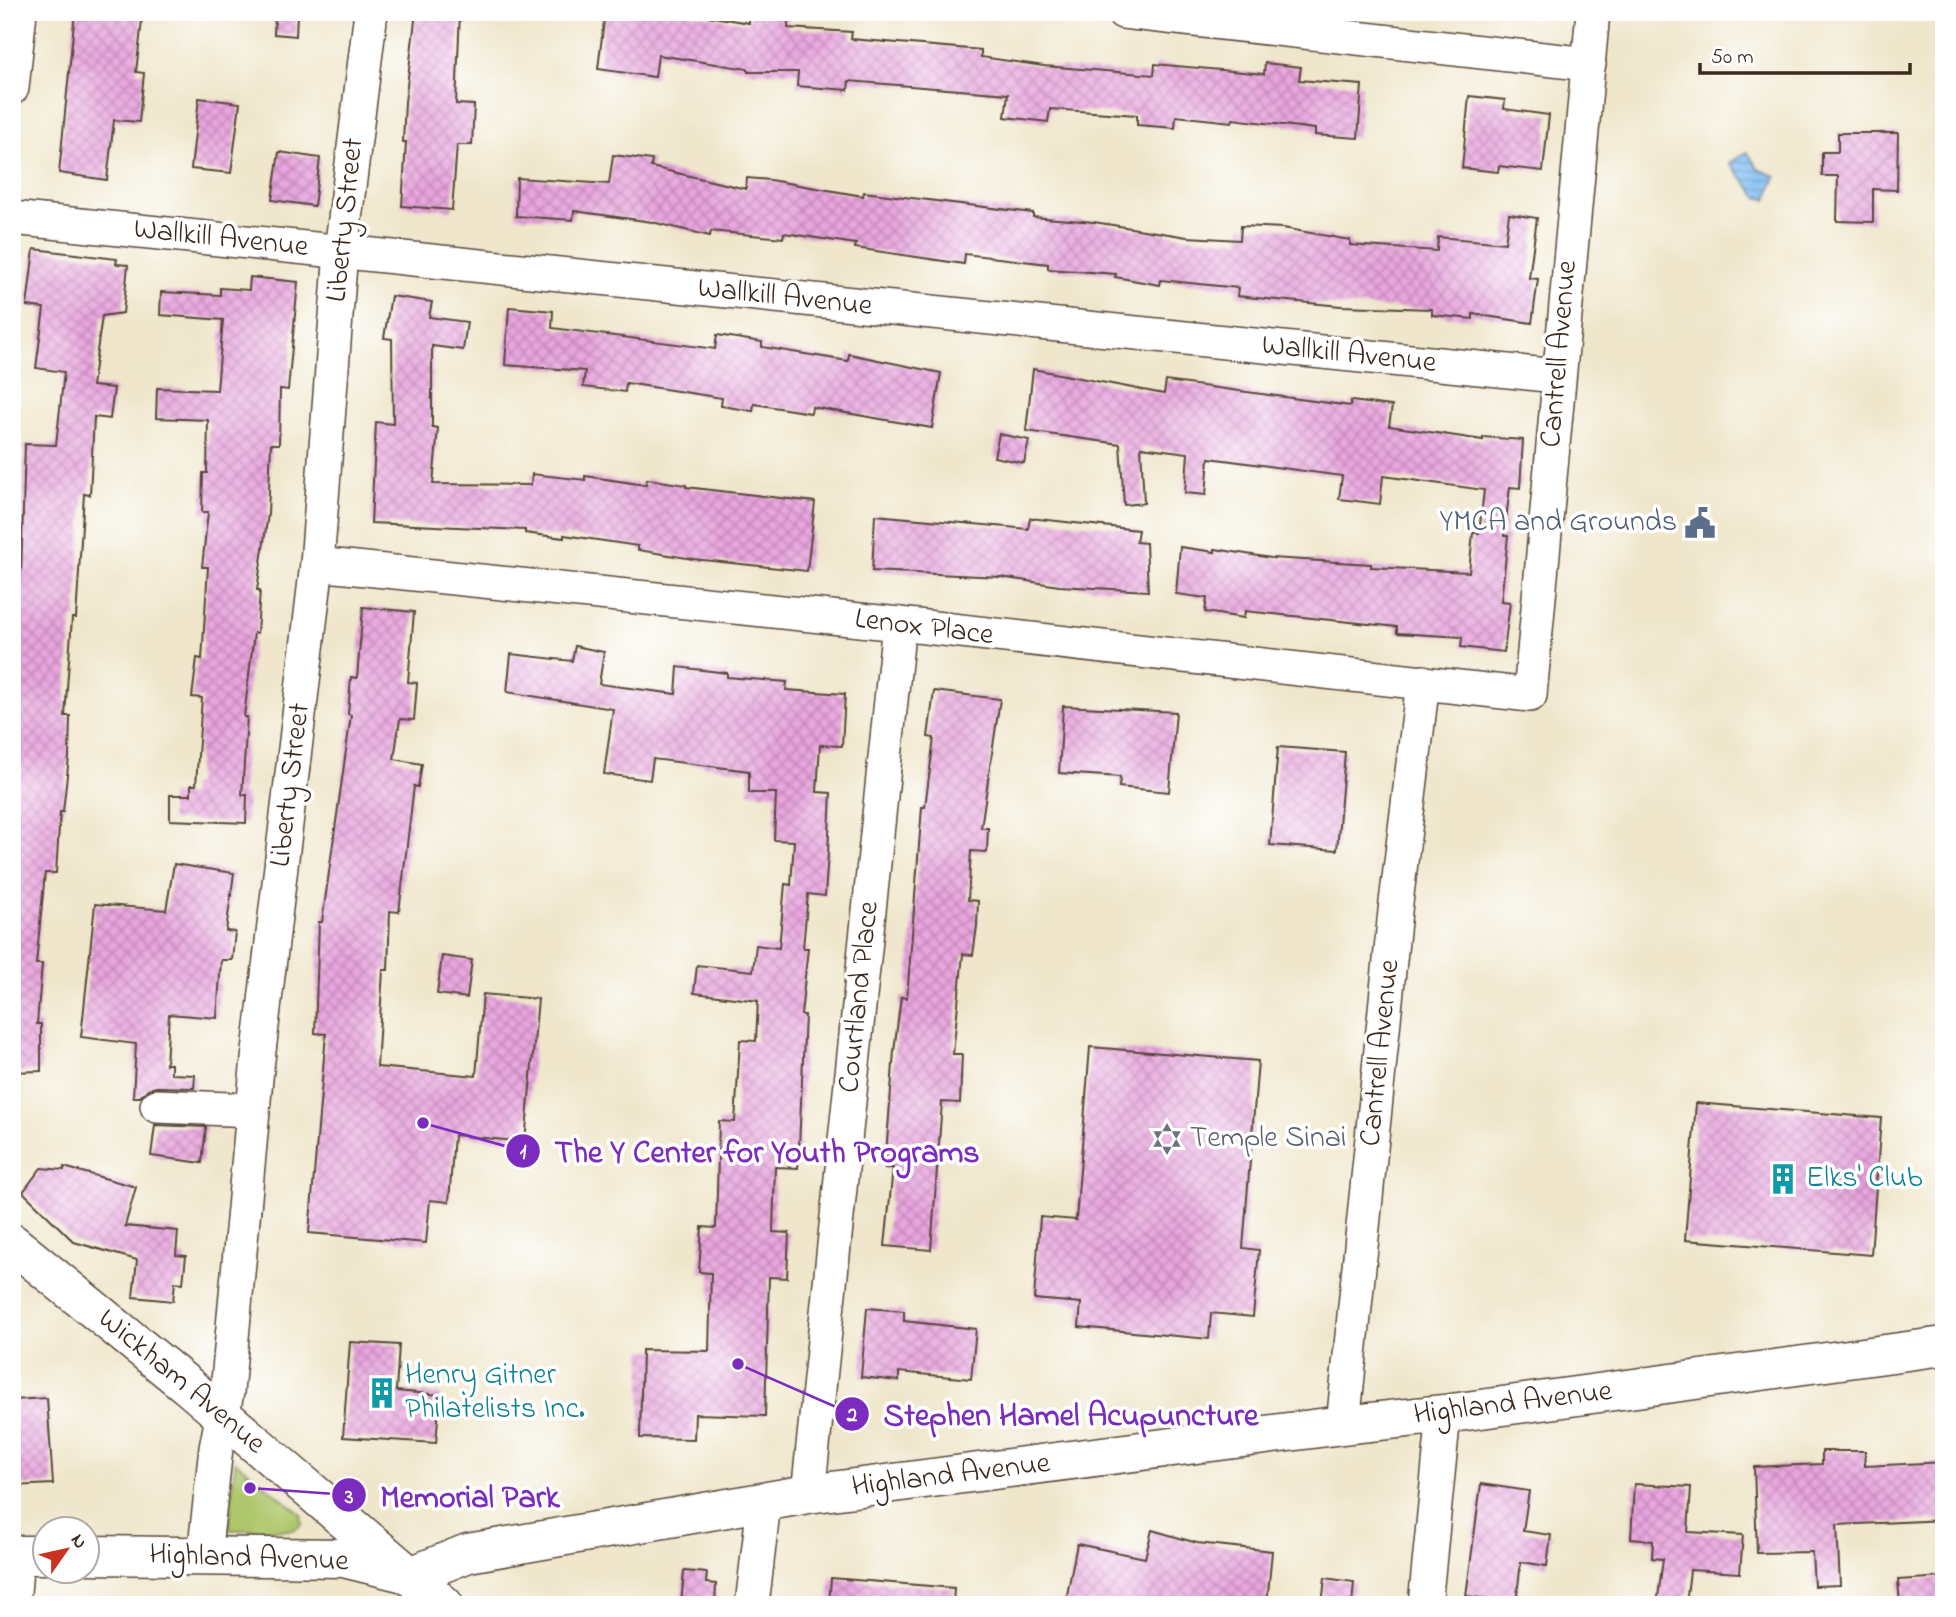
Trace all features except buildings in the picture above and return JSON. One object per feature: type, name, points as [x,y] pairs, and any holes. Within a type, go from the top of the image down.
[{"type":"street","points":[[12,88],[20,12]]},
{"type":"street","name":"Liberty Street","points":[[204,1556],[216,1448],[224,1418],[253,1110],[317,564],[341,251],[371,12]]},
{"type":"street","points":[[1123,12],[1588,64]]},
{"type":"street","name":"Cantrell Avenue","points":[[1530,695],[1557,376],[1593,12]]},
{"type":"street","name":"Wallkill Avenue","points":[[12,218],[1557,376]]},
{"type":"street","name":"Lenox Place","points":[[317,564],[899,624],[1159,656],[1423,681],[1530,695]]},
{"type":"street","name":"Courtland Place","points":[[808,1494],[899,624]]},
{"type":"street","name":"Cantrell Avenue","points":[[1343,1424],[1395,911],[1423,681]]},
{"type":"street","points":[[157,1106],[253,1110]]},
{"type":"street","name":"Wickham Avenue","points":[[12,1243],[224,1418],[416,1590],[444,1605]]},
{"type":"street","name":"Highland Avenue","points":[[102,1555],[344,1558],[416,1590],[468,1553],[808,1494],[1343,1424],[1444,1414],[1944,1346]]},
{"type":"street","points":[[1424,1605],[1444,1414]]},
{"type":"street","points":[[751,1605],[764,1503]]},
{"type":"street","points":[[13,1605],[25,1555]]},
{"type":"green space","points":[[235,1461],[301,1514],[302,1525],[293,1530],[229,1530]]},
{"type":"water","points":[[1747,152],[1758,168],[1776,177],[1767,199],[1758,197],[1730,163]]},
{"type":"place","name":"YMCA and Grounds","points":[[1700,523]]},
{"type":"place","name":"The Y Center for Youth Programs","points":[[423,1123]]},
{"type":"place","name":"Temple Sinai","points":[[1167,1139]]},
{"type":"place","name":"Elks' Club","points":[[1783,1179]]},
{"type":"place","name":"Stephen Hamel Acupuncture","points":[[738,1364]]},
{"type":"place","name":"Henry Gitner Philatelists Inc.","points":[[382,1393]]},
{"type":"place","name":"Memorial Park","points":[[250,1488]]}]
